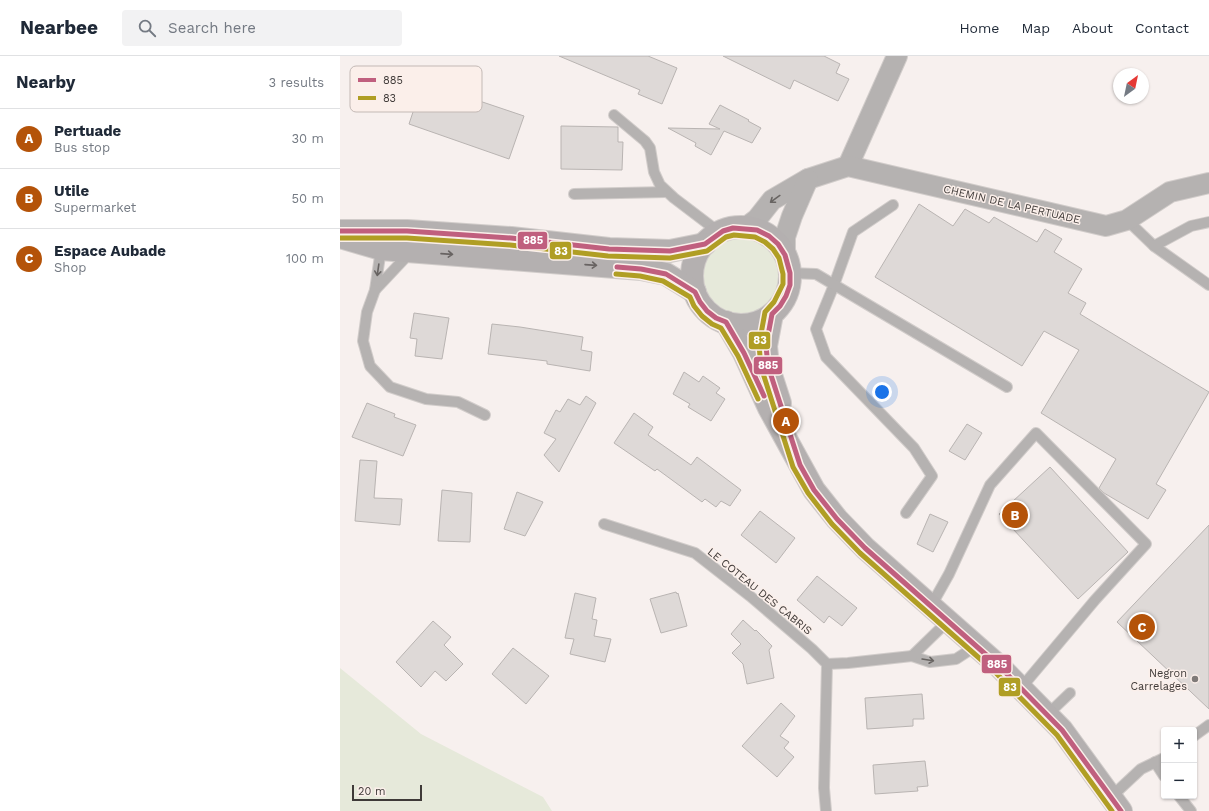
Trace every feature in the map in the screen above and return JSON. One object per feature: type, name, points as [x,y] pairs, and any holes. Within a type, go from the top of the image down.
[{"type":"main road","points":[[340,231],[407,231],[511,238],[609,249],[670,251],[712,239],[734,228],[757,230],[769,236],[778,244],[788,264],[790,284],[786,296],[780,306],[772,314],[761,321],[738,325],[716,318],[707,311],[695,292],[693,280],[694,267],[698,255],[712,239]]},
{"type":"main road","points":[[340,238],[380,249],[641,269],[666,274],[695,292]]},
{"type":"main road","points":[[772,314],[766,346],[768,366],[800,465]]},
{"type":"main road","points":[[726,322],[744,353],[769,408],[814,490],[837,519],[865,548],[1000,667],[1021,688],[1062,730],[1116,804]]},
{"type":"street","points":[[745,228],[757,219],[772,200],[808,179],[848,166],[892,58]]},
{"type":"street","name":"CHEMIN DE LA PERTUADE","points":[[848,166],[1106,226],[1127,220],[1170,192],[1209,183]]},
{"type":"street","points":[[788,264],[785,237],[792,216],[808,179]]},
{"type":"lane","points":[[614,115],[645,141],[650,148],[654,172],[660,184],[712,239]]},
{"type":"lane","points":[[574,194],[667,192]]},
{"type":"lane","points":[[893,205],[853,232],[816,329],[826,358],[914,448],[932,476],[906,513]]},
{"type":"lane","points":[[1127,220],[1154,246],[1209,285]]},
{"type":"lane","points":[[1154,246],[1191,226],[1209,222]]},
{"type":"lane","points":[[407,231],[380,249],[375,290],[367,312],[363,341],[370,366],[390,387],[426,399],[458,402],[485,415]]},
{"type":"lane","points":[[375,290],[406,256],[417,252]]},
{"type":"lane","points":[[788,264],[816,274],[1007,387]]},
{"type":"lane","points":[[931,606],[949,574],[990,485],[1036,433],[1146,544],[1095,600],[1021,688]]},
{"type":"lane","name":"LE COTEAU DES CABRIS","points":[[604,524],[695,553],[755,601],[812,649],[827,664]]},
{"type":"lane","points":[[912,656],[948,621]]},
{"type":"lane","points":[[826,811],[824,788],[827,664],[848,664],[912,656],[930,662],[956,659],[976,646]]},
{"type":"lane","points":[[1047,715],[1070,693]]},
{"type":"lane","points":[[1197,734],[1209,725]]},
{"type":"lane","points":[[1116,804],[1141,769],[1160,760]]},
{"type":"lane","points":[[1181,799],[1191,811]]},
{"type":"shaded area","points":[[741,228],[760,231],[775,242],[786,257],[789,276],[786,295],[775,310],[760,321],[741,324],[722,321],[707,310],[696,295],[693,276],[696,257],[707,242],[722,231]]},
{"type":"shaded area","points":[[340,668],[421,734],[543,797],[552,811],[340,811]]},
{"type":"building","points":[[559,56],[648,56],[677,68],[662,104],[638,94],[640,90]]},
{"type":"building","points":[[723,56],[824,56],[840,64],[836,73],[849,79],[838,101],[794,80],[790,89]]},
{"type":"building","points":[[482,102],[524,116],[509,159],[409,124],[413,112],[482,112]]},
{"type":"building","points":[[720,105],[761,128],[752,143],[724,131],[711,155],[695,146],[696,143],[668,128],[720,129],[709,124]]},
{"type":"building","points":[[561,126],[618,127],[618,142],[623,142],[622,170],[561,169]]},
{"type":"building","points":[[919,204],[953,226],[965,209],[989,223],[994,217],[1037,242],[1045,229],[1062,239],[1054,252],[1082,269],[1068,293],[1086,303],[1080,314],[1209,392],[1156,484],[1166,490],[1148,519],[1104,493],[1099,488],[1116,459],[1041,413],[1079,350],[1044,331],[1022,366],[875,277]]},
{"type":"building","points":[[414,313],[449,318],[442,359],[415,356],[417,339],[410,338]]},
{"type":"building","points":[[492,324],[583,337],[581,350],[592,352],[590,371],[547,364],[547,361],[488,354]]},
{"type":"building","points":[[684,372],[699,382],[703,376],[720,388],[716,393],[725,399],[711,421],[688,407],[690,404],[673,394]]},
{"type":"building","points":[[586,396],[596,403],[559,472],[544,455],[556,439],[544,433],[556,410],[560,412],[568,399],[580,405]]},
{"type":"building","points":[[367,403],[395,414],[394,417],[416,425],[403,456],[352,437]]},
{"type":"building","points":[[634,413],[653,427],[648,435],[691,465],[697,457],[741,490],[730,506],[721,501],[716,507],[705,499],[702,502],[657,469],[655,471],[614,443]]},
{"type":"building","points":[[967,424],[982,433],[965,460],[949,451]]},
{"type":"building","points":[[360,460],[377,461],[374,498],[402,499],[400,525],[355,521]]},
{"type":"building","points":[[1050,467],[1128,552],[1078,599],[999,514]]},
{"type":"building","points":[[442,490],[472,493],[470,542],[438,541]]},
{"type":"building","points":[[517,492],[543,502],[525,536],[504,529]]},
{"type":"building","points":[[760,511],[795,538],[776,563],[741,535]]},
{"type":"building","points":[[930,514],[948,522],[933,552],[917,544]]},
{"type":"building","points":[[1209,525],[1209,709],[1117,622]]},
{"type":"building","points":[[817,576],[857,608],[842,626],[829,616],[824,623],[797,600]]},
{"type":"building","points":[[676,592],[677,594],[678,593],[687,626],[661,633],[650,599]]},
{"type":"building","points":[[575,593],[596,598],[592,619],[597,620],[594,636],[611,639],[605,662],[570,654],[574,639],[565,638]]},
{"type":"building","points":[[743,620],[755,631],[756,630],[772,646],[769,650],[774,678],[747,684],[743,664],[732,653],[741,644],[731,634]]},
{"type":"building","points":[[433,621],[451,637],[444,645],[463,664],[446,681],[435,671],[421,687],[396,662]]},
{"type":"building","points":[[513,648],[549,676],[526,704],[492,674]]},
{"type":"building","points":[[922,694],[924,719],[913,719],[913,726],[867,729],[865,698]]},
{"type":"building","points":[[781,703],[795,716],[780,736],[789,742],[784,748],[794,757],[777,777],[742,746]]},
{"type":"building","points":[[925,761],[928,786],[917,787],[918,791],[875,794],[873,765]]},
{"type":"transit line","name":"885","points":[[340,231],[407,231],[511,238],[609,249],[670,251],[705,244],[723,231],[733,228],[757,230],[769,236],[778,244],[785,255],[790,273],[790,285],[780,306],[772,314],[766,346],[768,366],[800,465],[814,490],[837,519],[865,548],[1000,667],[1062,730],[1121,811]]},
{"type":"transit line","name":"83","points":[[340,238],[407,238],[510,245],[608,256],[670,258],[707,251],[726,237],[734,235],[755,237],[765,242],[773,249],[779,258],[783,274],[783,284],[774,302],[765,312],[759,345],[761,367],[793,467],[808,493],[832,524],[860,553],[995,672],[1057,735],[1112,811]]},
{"type":"transit line","name":"885","points":[[617,267],[641,269],[666,274],[695,292],[707,311],[716,318],[726,322],[744,353],[764,396]]},
{"type":"transit line","name":"83","points":[[616,274],[640,276],[663,281],[690,297],[694,306],[702,316],[712,324],[721,328],[738,356],[758,399]]},
{"type":"place","name":"Pertuade","points":[[786,421]]},
{"type":"place","name":"Utile","points":[[1015,515]]},
{"type":"place","name":"Espace Aubade","points":[[1142,627]]},
{"type":"place","name":"Negron Carrelages","points":[[1195,679]]}]
